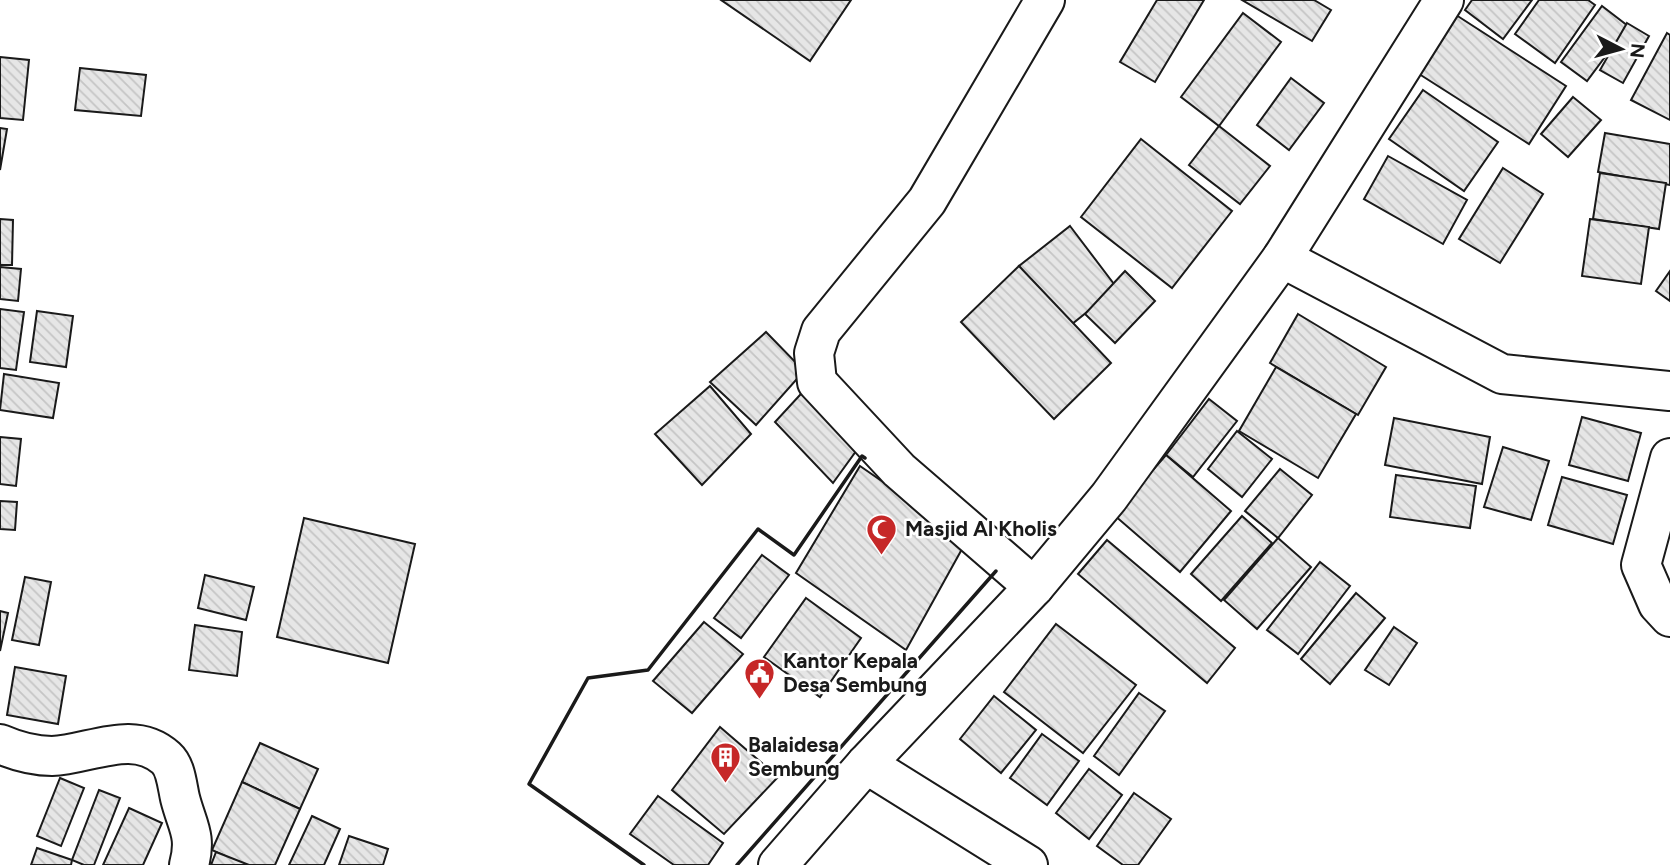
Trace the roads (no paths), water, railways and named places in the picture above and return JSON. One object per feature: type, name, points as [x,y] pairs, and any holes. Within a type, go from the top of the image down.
[{"type":"street","points":[[1034,587],[899,470],[817,382],[814,353],[821,331],[927,201],[1045,0]]},
{"type":"street","points":[[778,865],[866,764],[1034,587],[1109,497],[1282,258],[1444,0]]},
{"type":"street","points":[[1282,258],[1502,374],[1670,391]]},
{"type":"street","points":[[1670,458],[1642,565],[1658,604],[1670,617]]},
{"type":"street","points":[[0,744],[12,749],[52,756],[123,743],[143,746],[167,758],[175,775],[194,838],[190,865]]},
{"type":"street","points":[[866,764],[1028,865]]},
{"type":"place","name":"Masjid Al Kholis","points":[[882,556]]},
{"type":"place","name":"Kantor Kepala Desa Sembung","points":[[760,700]]},
{"type":"place","name":"Balaidesa Sembung","points":[[725,784]]}]
